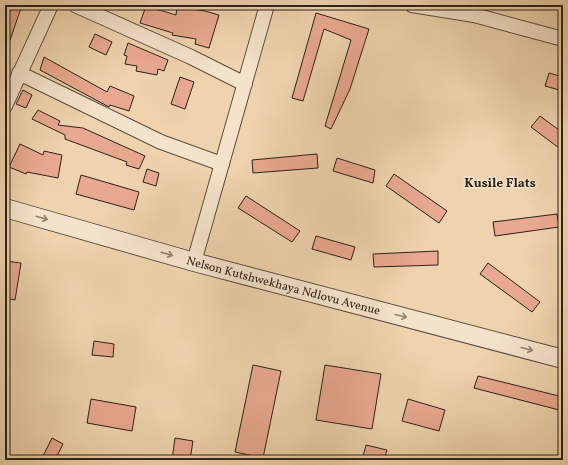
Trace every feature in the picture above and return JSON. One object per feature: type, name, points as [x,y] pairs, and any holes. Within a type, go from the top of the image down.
[{"type":"street","points":[[5,106],[51,5]]},
{"type":"street","points":[[75,5],[191,57],[245,84]]},
{"type":"street","points":[[194,262],[267,5]]},
{"type":"street","points":[[412,5],[474,15],[563,39]]},
{"type":"street","points":[[19,73],[161,142],[222,164]]},
{"type":"street","name":"Nelson Kutshwekhaya Ndlovu Avenue","points":[[5,208],[194,262],[563,359]]},
{"type":"building","points":[[5,5],[22,5],[7,49],[5,48]]},
{"type":"building","points":[[146,6],[176,15],[177,7],[205,11],[219,15],[209,48],[195,44],[196,39],[172,35],[173,33],[140,23]]},
{"type":"building","points":[[316,13],[369,29],[350,89],[331,129],[325,126],[351,40],[324,29],[303,101],[292,98]]},
{"type":"building","points":[[95,34],[112,42],[106,55],[89,47]]},
{"type":"building","points":[[128,43],[168,60],[164,71],[158,69],[157,75],[136,71],[137,66],[125,64],[127,56],[124,55]]},
{"type":"building","points":[[44,57],[107,92],[110,86],[134,96],[129,111],[110,105],[109,107],[40,70]]},
{"type":"building","points":[[549,73],[563,77],[563,91],[545,86]]},
{"type":"building","points":[[180,77],[194,82],[185,109],[171,104]]},
{"type":"building","points":[[23,90],[32,95],[26,108],[16,104]]},
{"type":"building","points":[[38,110],[60,121],[58,125],[83,128],[145,156],[139,169],[126,165],[127,162],[65,139],[65,135],[32,119]]},
{"type":"building","points":[[540,116],[563,133],[563,151],[531,127]]},
{"type":"building","points":[[20,144],[43,155],[44,151],[62,155],[58,178],[27,172],[26,174],[9,167]]},
{"type":"building","points":[[317,154],[318,168],[253,173],[252,160]]},
{"type":"building","points":[[337,158],[375,170],[373,183],[333,171]]},
{"type":"building","points":[[147,169],[159,173],[156,186],[143,182]]},
{"type":"building","points":[[394,174],[447,211],[439,223],[386,186]]},
{"type":"building","points":[[81,175],[139,192],[134,210],[76,194]]},
{"type":"building","points":[[246,196],[300,231],[292,242],[238,208]]},
{"type":"building","points":[[557,214],[559,227],[495,236],[493,222]]},
{"type":"building","points":[[316,236],[355,247],[351,260],[312,249]]},
{"type":"building","points":[[438,251],[438,265],[374,267],[373,254]]},
{"type":"building","points":[[5,261],[21,263],[15,300],[5,298]]},
{"type":"building","points":[[488,263],[540,302],[532,312],[480,274]]},
{"type":"building","points":[[94,341],[114,344],[113,357],[92,355]]},
{"type":"building","points":[[253,365],[281,371],[263,458],[235,452]]},
{"type":"building","points":[[325,365],[381,374],[372,429],[316,420]]},
{"type":"building","points":[[478,376],[563,397],[563,411],[474,388]]},
{"type":"building","points":[[91,399],[136,407],[132,431],[87,423]]},
{"type":"building","points":[[408,399],[445,410],[439,431],[402,421]]},
{"type":"building","points":[[52,438],[63,444],[55,460],[41,460]]},
{"type":"building","points":[[175,438],[193,441],[190,460],[172,460]]},
{"type":"building","points":[[366,445],[387,450],[384,460],[362,460]]},
{"type":"district","name":"Kusile Flats","points":[[500,182]]}]
